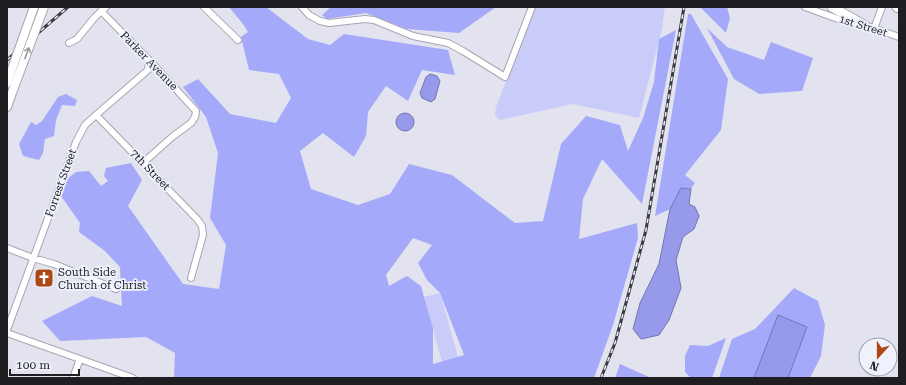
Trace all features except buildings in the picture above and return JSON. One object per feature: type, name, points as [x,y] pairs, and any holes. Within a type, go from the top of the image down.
[{"type":"highway","points":[[832,7],[862,24]]},
{"type":"main road","points":[[7,83],[34,7]]},
{"type":"main road","points":[[7,107],[44,7]]},
{"type":"street","points":[[204,7],[238,40]]},
{"type":"street","points":[[302,7],[310,15],[320,21],[329,23],[365,19],[374,20],[413,36],[448,43],[505,77],[532,7]]},
{"type":"street","name":"1st Street","points":[[805,7],[838,19],[862,24],[899,37]]},
{"type":"street","points":[[874,29],[882,7]]},
{"type":"street","points":[[69,43],[77,39],[95,17],[104,9]]},
{"type":"street","name":"Parker Avenue","points":[[104,9],[196,111],[195,117],[191,123],[172,137],[143,163]]},
{"type":"street","name":"Forrest Street","points":[[7,330],[76,142],[85,125],[148,70],[149,60]]},
{"type":"street","name":"7th Street","points":[[96,115],[197,219],[202,226],[203,235],[191,278]]},
{"type":"street","points":[[7,248],[54,264],[116,289]]},
{"type":"street","points":[[7,333],[133,378]]},
{"type":"street","points":[[73,378],[80,360]]},
{"type":"shaded area","points":[[229,7],[266,7],[308,39],[330,45],[344,34],[448,50],[455,75],[422,70],[408,101],[386,86],[368,112],[366,136],[354,157],[323,133],[300,151],[311,189],[358,205],[390,194],[409,164],[452,175],[515,223],[543,221],[561,144],[586,116],[620,125],[628,151],[643,118],[654,82],[659,39],[676,30],[642,204],[602,159],[583,199],[579,239],[637,223],[638,238],[613,325],[594,378],[174,378],[175,353],[146,337],[60,341],[42,321],[92,296],[122,306],[120,267],[105,251],[79,232],[80,223],[61,196],[67,179],[76,172],[89,171],[101,186],[108,181],[104,176],[106,168],[131,163],[142,180],[128,206],[183,284],[219,289],[226,245],[210,218],[218,153],[206,117],[183,87],[198,79],[230,114],[276,123],[291,98],[279,74],[249,70],[241,37],[248,32]],"holes":[[[413,238],[432,245],[418,263],[427,280],[440,293],[464,355],[433,364],[433,328],[421,286],[407,276],[389,286],[386,275]]]},
{"type":"shaded area","points":[[331,7],[496,7],[459,33],[407,29],[366,13],[327,19],[322,15]]},
{"type":"shaded area","points":[[535,7],[665,7],[662,29],[639,118],[573,104],[500,120],[495,115],[496,107]]},
{"type":"shaded area","points":[[700,7],[727,7],[730,18],[726,33]]},
{"type":"shaded area","points":[[688,14],[691,14],[728,79],[721,130],[685,175],[695,183],[691,189],[681,188],[670,209],[655,216]]},
{"type":"shaded area","points":[[707,28],[727,47],[764,60],[771,42],[813,58],[802,91],[759,94],[734,79]]},
{"type":"shaded area","points":[[430,74],[437,76],[440,81],[435,99],[431,102],[422,98],[420,93],[426,77]]},
{"type":"shaded area","points":[[66,94],[77,100],[75,106],[62,105],[56,120],[54,136],[45,139],[43,153],[39,160],[23,156],[19,144],[31,122],[36,125],[42,121],[58,97]]},
{"type":"shaded area","points":[[405,113],[411,116],[414,122],[411,128],[405,131],[399,128],[396,122],[399,116]]},
{"type":"shaded area","points":[[681,188],[691,189],[689,204],[695,207],[699,216],[694,229],[683,237],[676,260],[681,288],[669,320],[659,335],[641,339],[633,329],[640,303],[659,264],[670,209]]},
{"type":"shaded area","points":[[794,288],[818,301],[825,325],[821,356],[810,378],[788,378],[807,327],[778,315],[754,378],[719,378],[732,339],[755,329]]},
{"type":"shaded area","points":[[440,293],[458,357],[442,362],[424,297]]},
{"type":"shaded area","points":[[778,315],[807,327],[788,378],[754,378]]},
{"type":"shaded area","points":[[726,338],[712,378],[691,378],[685,372],[685,356],[690,345],[708,346]]},
{"type":"shaded area","points":[[620,364],[651,378],[615,378]]},
{"type":"railway","points":[[7,60],[68,7]]},
{"type":"railway","points":[[601,378],[615,343],[646,230],[684,7]]},
{"type":"place","name":"South Side Church of Christ","points":[[44,278]]}]
